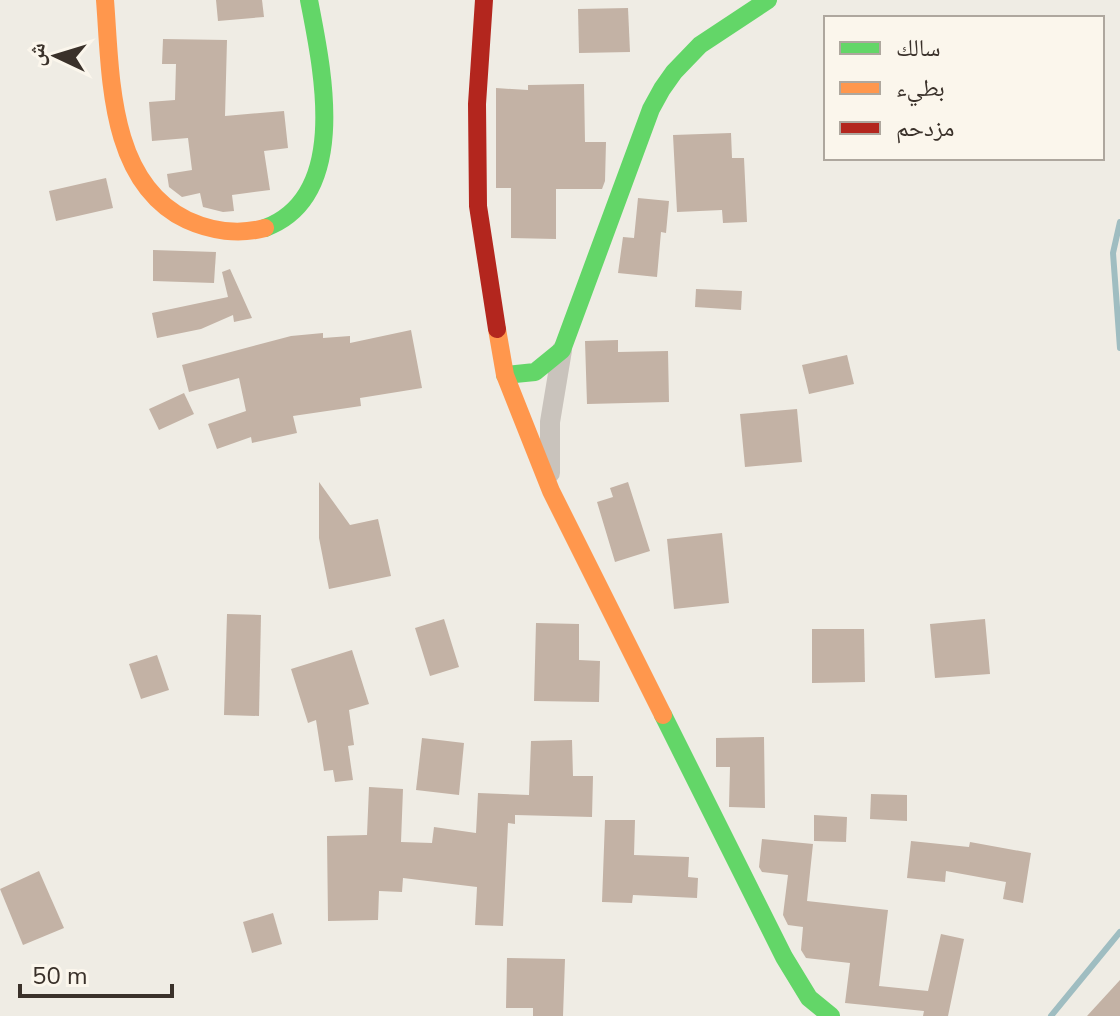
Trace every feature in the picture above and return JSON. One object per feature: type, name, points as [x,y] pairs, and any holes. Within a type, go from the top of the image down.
[{"type":"street","points":[[105,0],[112,87],[122,131],[138,175],[162,205],[198,226],[231,233],[282,223],[302,202],[316,173],[323,141],[324,108],[321,67],[309,0]]},
{"type":"street","points":[[484,0],[477,104],[478,206],[505,375],[551,491],[784,957],[809,998],[831,1016]]},
{"type":"street","points":[[551,491],[550,422],[562,350],[651,109],[664,82],[681,61],[705,40],[768,0]]},
{"type":"street","points":[[505,375],[535,372],[562,350]]},
{"type":"building","points":[[216,0],[262,0],[264,17],[218,21]]},
{"type":"building","points":[[628,8],[630,52],[579,53],[578,9]]},
{"type":"building","points":[[163,39],[227,40],[225,116],[284,111],[288,148],[264,151],[270,190],[232,195],[234,211],[203,207],[200,193],[182,197],[169,187],[167,174],[192,170],[188,138],[152,141],[149,102],[175,100],[176,64],[162,64]]},
{"type":"building","points":[[584,84],[585,142],[606,142],[602,189],[556,189],[556,239],[511,238],[511,188],[496,188],[496,88],[528,90],[528,85]]},
{"type":"building","points":[[731,133],[732,158],[744,158],[747,222],[723,223],[722,210],[677,212],[673,135]]},
{"type":"building","points":[[106,178],[113,208],[56,221],[49,191]]},
{"type":"building","points":[[638,198],[669,201],[666,233],[661,232],[657,277],[618,273],[623,237],[634,238]]},
{"type":"building","points":[[153,250],[216,252],[214,283],[153,281]]},
{"type":"building","points":[[230,269],[252,318],[234,322],[233,315],[201,329],[157,338],[152,313],[228,297],[222,272]]},
{"type":"building","points":[[696,289],[742,291],[741,310],[695,307]]},
{"type":"building","points":[[411,330],[422,388],[360,398],[361,406],[293,416],[297,433],[252,443],[251,437],[217,449],[208,424],[246,411],[239,378],[189,392],[182,365],[291,336],[323,333],[323,338],[350,336],[350,343]]},
{"type":"building","points":[[618,340],[618,352],[668,351],[669,402],[587,404],[585,341]]},
{"type":"building","points":[[847,355],[854,384],[809,394],[802,365]]},
{"type":"building","points":[[184,393],[194,414],[159,430],[149,409]]},
{"type":"building","points":[[797,409],[802,462],[745,467],[740,414]]},
{"type":"building","points":[[319,482],[350,525],[378,519],[391,576],[329,589],[319,538]]},
{"type":"building","points":[[628,482],[650,551],[615,562],[597,502],[613,497],[610,488]]},
{"type":"building","points":[[722,533],[729,603],[674,609],[667,539]]},
{"type":"building","points":[[227,614],[261,615],[259,716],[224,715]]},
{"type":"building","points":[[444,619],[459,667],[430,676],[415,628]]},
{"type":"building","points":[[985,619],[990,674],[935,678],[930,624]]},
{"type":"building","points":[[536,623],[579,624],[579,660],[600,661],[599,702],[534,701]]},
{"type":"building","points":[[812,629],[864,629],[865,682],[812,683]]},
{"type":"building","points":[[352,650],[369,704],[349,710],[354,745],[348,746],[353,780],[335,782],[333,770],[324,771],[316,720],[308,723],[291,669]]},
{"type":"building","points":[[157,655],[169,690],[141,699],[129,664]]},
{"type":"building","points":[[764,737],[765,808],[729,807],[730,767],[716,767],[716,738]]},
{"type":"building","points":[[422,738],[464,743],[459,795],[416,790]]},
{"type":"building","points":[[572,740],[573,776],[593,776],[592,817],[515,815],[515,824],[508,823],[503,926],[475,925],[477,887],[403,878],[402,892],[379,891],[378,920],[328,921],[327,836],[367,835],[369,787],[403,789],[401,842],[432,843],[434,827],[476,833],[478,793],[529,795],[531,741]]},
{"type":"building","points":[[871,794],[907,795],[907,821],[870,819]]},
{"type":"building","points":[[814,815],[847,817],[846,842],[814,841]]},
{"type":"building","points":[[605,820],[635,820],[634,855],[689,857],[688,877],[698,878],[697,898],[633,895],[632,903],[602,902]]},
{"type":"building","points":[[762,839],[813,844],[807,901],[888,910],[879,986],[928,991],[941,934],[964,939],[948,1016],[923,1016],[924,1011],[845,1003],[850,963],[806,958],[801,950],[803,927],[788,925],[783,915],[788,875],[762,872],[759,867]]},
{"type":"building","points":[[911,841],[969,847],[970,842],[1031,853],[1023,903],[1003,899],[1006,882],[946,871],[945,882],[907,878]]},
{"type":"building","points":[[39,871],[64,928],[23,945],[0,889]]},
{"type":"building","points":[[273,913],[282,944],[252,953],[243,922]]},
{"type":"building","points":[[507,958],[565,959],[563,1016],[533,1016],[533,1008],[506,1008]]},
{"type":"building","points":[[1120,980],[1120,1016],[1087,1016]]},
{"type":"waterway","points":[[1120,222],[1113,253],[1120,348]]},
{"type":"waterway","points":[[1051,1016],[1120,932]]},
{"type":"traffic: fast","points":[[265,228],[292,212],[310,188],[320,160],[324,128],[323,94],[309,0]]},
{"type":"traffic: fast","points":[[505,375],[535,372],[562,350],[651,109],[662,89],[700,45],[768,0]]},
{"type":"traffic: fast","points":[[663,715],[784,957],[809,998],[831,1016]]},
{"type":"traffic: slow","points":[[105,0],[109,61],[119,124],[128,153],[142,180],[161,203],[196,224],[235,231],[265,228]]},
{"type":"traffic: slow","points":[[497,329],[505,375],[551,491],[663,715]]},
{"type":"traffic: jam","points":[[484,0],[477,104],[478,206],[497,329]]}]
